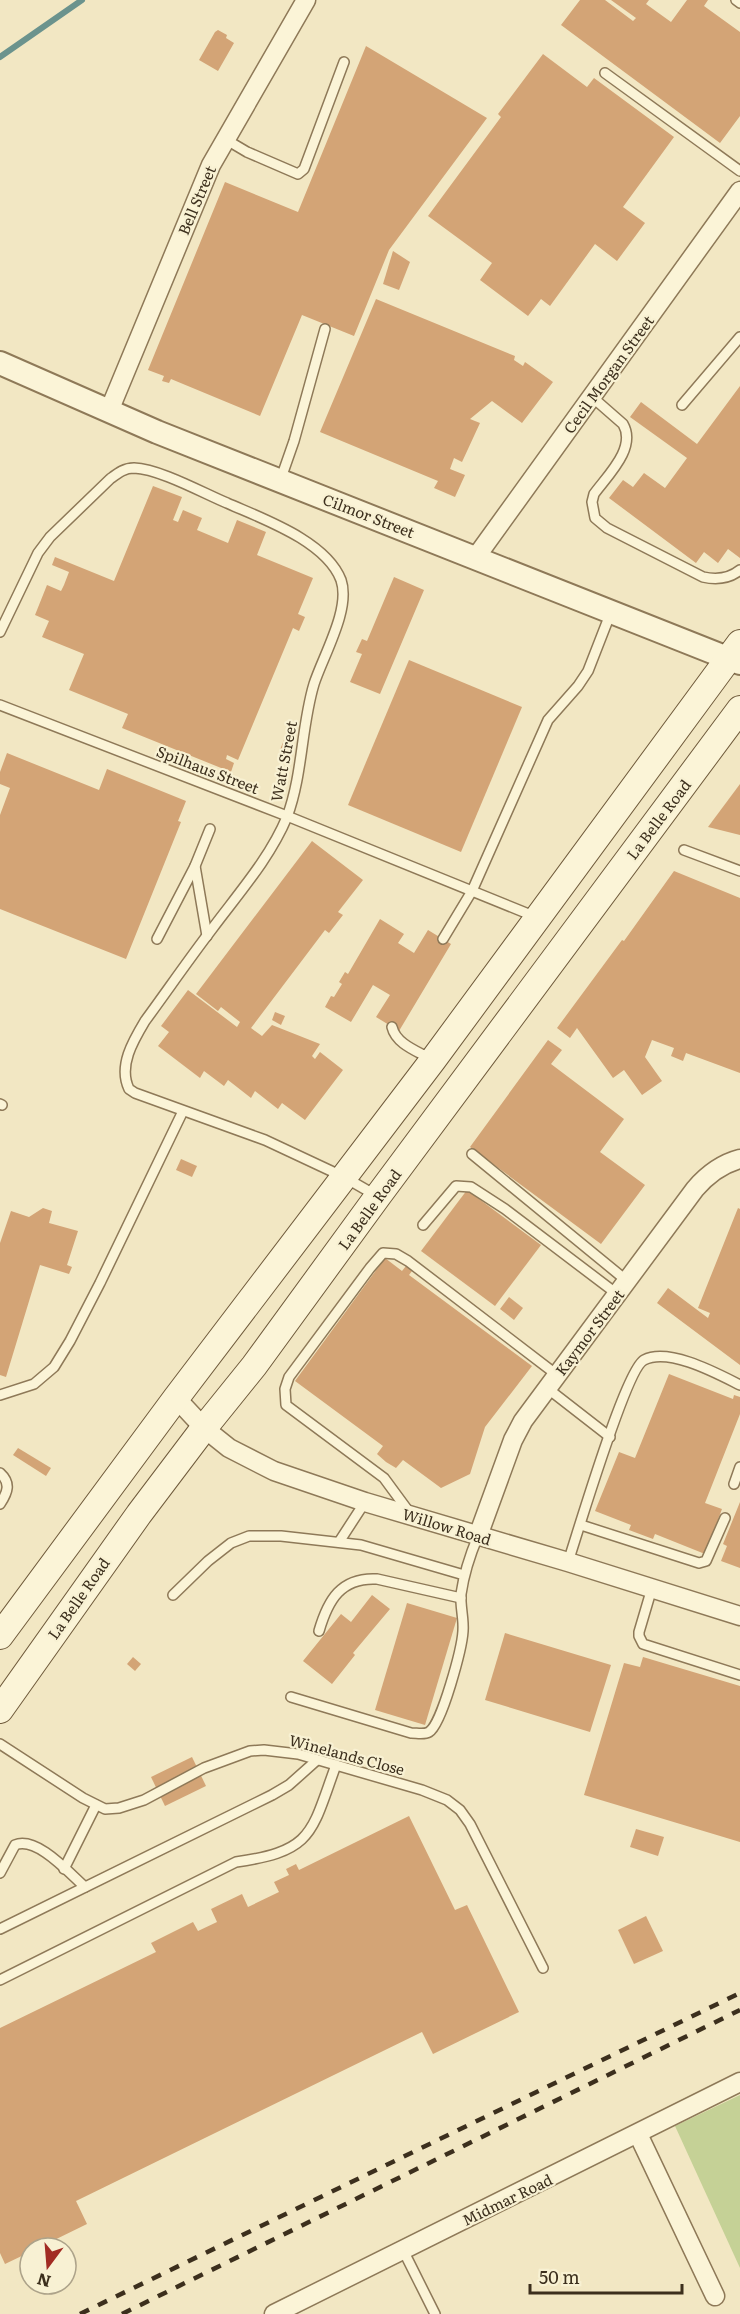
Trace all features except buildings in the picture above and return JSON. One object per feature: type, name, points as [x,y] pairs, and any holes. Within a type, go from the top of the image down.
[{"type":"main road","points":[[0,1636],[176,1398],[736,655]]},
{"type":"main road","name":"La Belle Road","points":[[0,1710],[92,1579],[204,1428],[254,1366],[740,709]]},
{"type":"street","name":"Bell Street","points":[[109,411],[211,165],[306,0]]},
{"type":"street","name":"Cecil Morgan Street","points":[[476,557],[740,191]]},
{"type":"street","name":"Cilmor Street","points":[[0,363],[109,411],[280,481],[611,611],[736,655]]},
{"type":"street","name":"Kaymor Street","points":[[478,1536],[513,1440],[523,1421],[705,1177],[740,1159]]},
{"type":"street","name":"Willow Road","points":[[176,1398],[204,1428],[253,1462],[365,1502],[740,1616]]},
{"type":"street","name":"Midmar Road","points":[[274,2314],[740,2082]]},
{"type":"street","points":[[638,2134],[715,2296]]},
{"type":"lane","points":[[736,0],[740,3]]},
{"type":"lane","points":[[225,139],[247,152],[298,174],[304,169],[344,62]]},
{"type":"lane","points":[[605,73],[740,171]]},
{"type":"lane","points":[[280,481],[294,441],[325,329]]},
{"type":"lane","points":[[682,405],[740,337]]},
{"type":"lane","points":[[591,396],[623,424],[626,429],[627,443],[623,454],[594,494],[592,502],[595,518],[607,528],[703,577],[725,578],[740,570]]},
{"type":"lane","name":"Watt Street","points":[[0,632],[38,554],[51,537],[121,471],[139,469],[164,476],[264,519],[302,539],[333,564],[342,582],[339,618],[314,684],[287,816],[272,845],[251,877],[133,1041],[124,1075],[129,1089],[265,1140],[344,1177],[378,1196]]},
{"type":"lane","points":[[443,939],[472,891],[548,720],[578,686],[588,670],[611,611]]},
{"type":"lane","name":"Spilhaus Street","points":[[0,705],[287,816],[538,918]]},
{"type":"lane","points":[[158,939],[195,866],[210,829]]},
{"type":"lane","points":[[684,850],[740,871]]},
{"type":"lane","points":[[195,866],[207,936]]},
{"type":"lane","points":[[392,1027],[393,1033],[400,1041],[433,1060]]},
{"type":"lane","points":[[0,1395],[34,1384],[54,1367],[70,1341],[183,1111]]},
{"type":"lane","points":[[472,1154],[622,1288]]},
{"type":"lane","points":[[423,1225],[456,1186],[471,1187],[622,1288]]},
{"type":"lane","points":[[412,1516],[384,1478],[293,1412],[286,1405],[284,1398],[289,1377],[383,1253],[390,1253],[408,1262],[552,1382],[610,1437]]},
{"type":"lane","points":[[568,1562],[628,1384],[637,1366],[644,1359],[671,1358],[704,1367],[740,1385]]},
{"type":"lane","points":[[734,1484],[740,1467]]},
{"type":"lane","points":[[0,1473],[7,1481],[8,1488],[0,1504]]},
{"type":"lane","points":[[339,1542],[365,1502]]},
{"type":"lane","points":[[581,1525],[699,1563],[706,1561],[725,1518]]},
{"type":"lane","points":[[173,1594],[208,1561],[231,1544],[249,1536],[281,1536],[361,1545],[464,1575]]},
{"type":"lane","points":[[291,1697],[411,1733],[430,1732],[436,1724],[461,1646],[463,1630],[461,1598],[464,1575],[478,1536]]},
{"type":"lane","points":[[319,1631],[333,1598],[342,1588],[365,1578],[461,1598]]},
{"type":"lane","points":[[652,1588],[639,1632],[643,1644],[740,1675]]},
{"type":"lane","name":"Winelands Close","points":[[0,1744],[105,1809],[120,1808],[144,1800],[204,1768],[250,1751],[280,1751],[447,1800],[460,1810],[470,1824],[543,1968]]},
{"type":"lane","points":[[0,1929],[272,1795],[289,1785],[316,1760]]},
{"type":"lane","points":[[0,1980],[236,1862],[265,1858],[298,1844],[309,1832],[316,1818],[336,1766]]},
{"type":"lane","points":[[64,1869],[96,1805]]},
{"type":"lane","points":[[0,1873],[15,1845],[20,1843],[37,1846],[85,1887]]},
{"type":"lane","points":[[403,2250],[435,2314]]},
{"type":"green space","points":[[740,2095],[740,2268],[675,2126]]},
{"type":"waterway","points":[[0,57],[82,0]]},
{"type":"railway","points":[[80,2314],[740,1993]]},
{"type":"railway","points":[[122,2314],[740,2010]]}]
